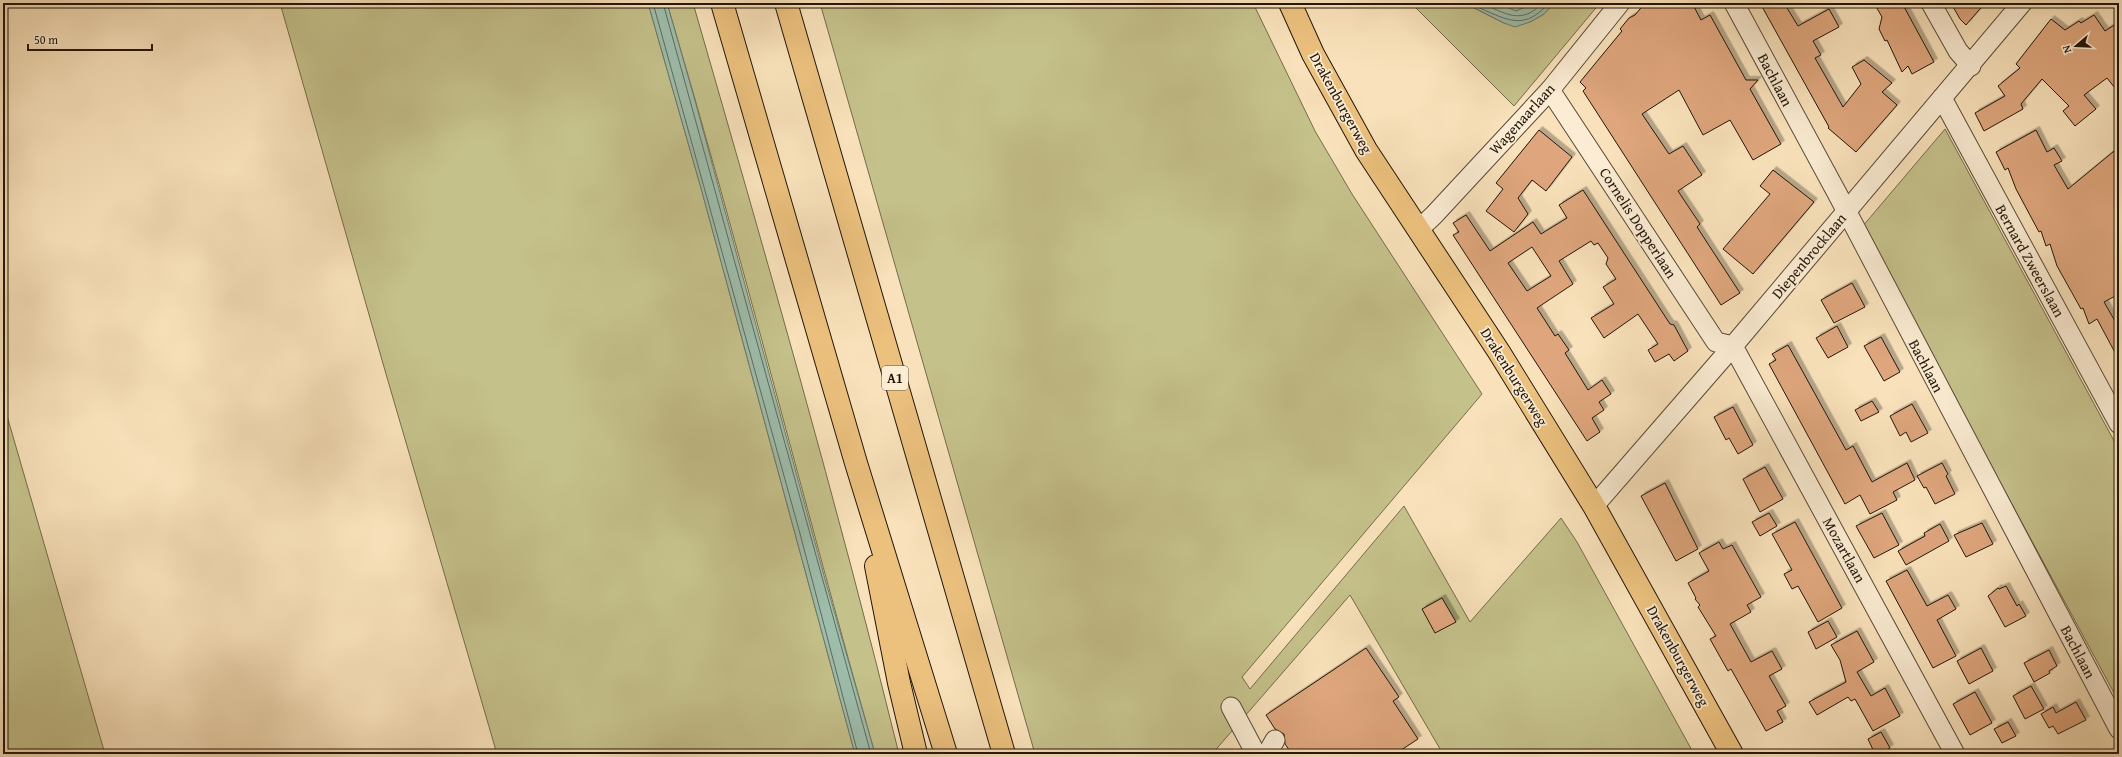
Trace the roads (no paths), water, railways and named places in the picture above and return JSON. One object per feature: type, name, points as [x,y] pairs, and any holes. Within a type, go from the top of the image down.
[{"type":"main road","points":[[722,3],[856,462],[946,754]]},
{"type":"main road","name":"A1","points":[[786,3],[1004,754]]},
{"type":"main road","name":"Drakenburgerweg","points":[[1290,3],[1313,54],[1366,150],[1499,352],[1594,506],[1732,754]]},
{"type":"main road","points":[[856,462],[899,683],[916,754]]},
{"type":"street","name":"Wagenaarlaan","points":[[1418,230],[1434,215],[1550,90],[1620,3]]},
{"type":"street","name":"Bachlaan","points":[[1734,3],[2119,729]]},
{"type":"street","points":[[1930,3],[1958,51],[1971,66]]},
{"type":"street","name":"Diepenbrocklaan","points":[[1594,506],[1733,346],[1942,98],[1971,66],[2022,3]]},
{"type":"street","name":"Cornelis Dopperlaan","points":[[1550,90],[1716,342],[1733,346]]},
{"type":"street","name":"Bernard Zweerslaan","points":[[1942,98],[2119,424]]},
{"type":"street","name":"Mozartlaan","points":[[1733,346],[1955,754]]},
{"type":"street","points":[[1231,707],[1256,754]]},
{"type":"water","points":[[648,3],[667,3],[825,579],[875,754],[855,754],[701,188]]},
{"type":"water","points":[[1465,3],[1554,3],[1544,14],[1530,22],[1515,27]]}]
